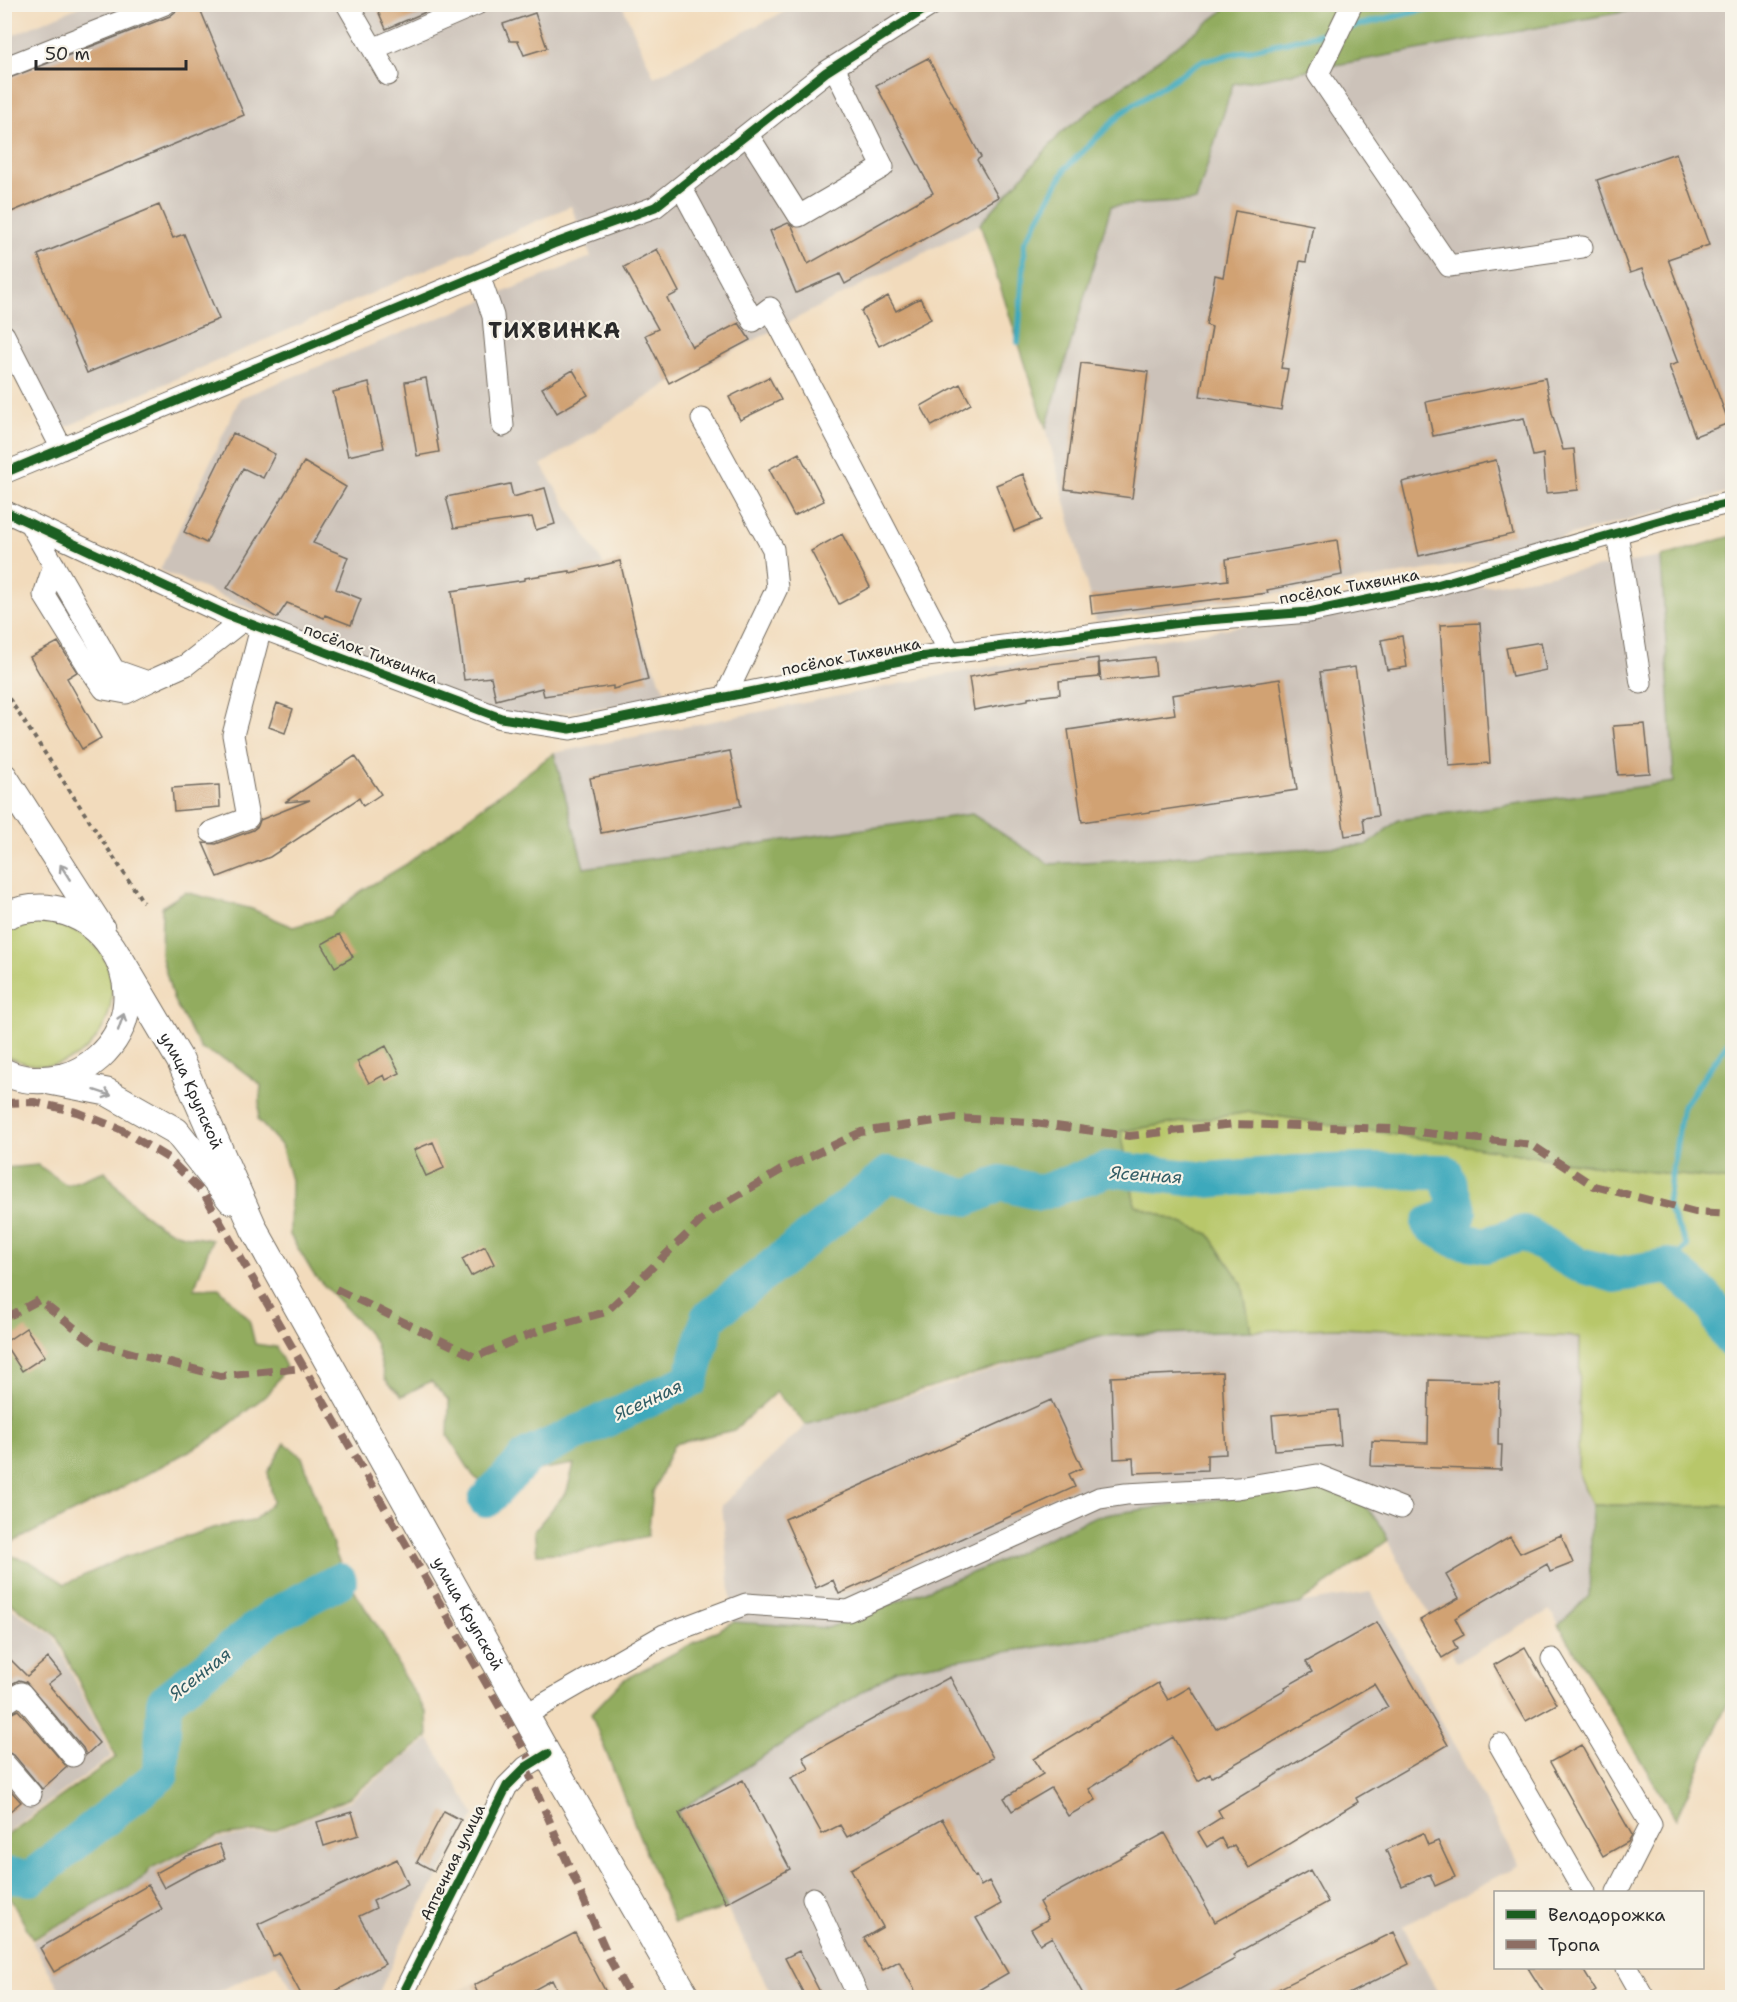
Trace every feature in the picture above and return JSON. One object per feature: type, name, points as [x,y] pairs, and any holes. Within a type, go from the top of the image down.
[{"type":"main road","name":"улица Крупской","points":[[4,777],[114,949],[180,1060],[254,1229],[525,1715],[687,1998]]},
{"type":"main road","points":[[4,916],[28,909],[50,908],[72,914],[91,924],[114,949],[126,982],[126,1005],[120,1028],[108,1048],[91,1065],[70,1076],[46,1080]]},
{"type":"main road","name":"улица Крупской","points":[[6,1074],[107,1092],[176,1131],[254,1229]]},
{"type":"street","points":[[4,68],[165,4]]},
{"type":"street","points":[[347,4],[388,75]]},
{"type":"street","points":[[373,49],[477,4]]},
{"type":"street","points":[[4,473],[553,244],[655,207],[834,67],[933,4]]},
{"type":"street","points":[[1352,4],[1318,74],[1449,266],[1582,248]]},
{"type":"street","points":[[748,135],[799,216],[883,167],[834,67]]},
{"type":"street","points":[[681,187],[753,321],[770,308],[950,653]]},
{"type":"street","points":[[479,275],[493,316],[503,426]]},
{"type":"street","points":[[4,334],[62,449]]},
{"type":"street","points":[[702,419],[773,549],[777,588],[725,697]]},
{"type":"street","name":"посёлок Тихвинка","points":[[4,511],[251,624],[501,718],[570,729],[920,657],[1195,621],[1309,612],[1433,586],[1732,502]]},
{"type":"street","points":[[29,522],[114,670],[148,682],[186,665],[251,624]]},
{"type":"street","points":[[1617,533],[1641,682]]},
{"type":"street","points":[[211,832],[248,818],[232,735],[251,624]]},
{"type":"street","points":[[525,1715],[664,1635],[735,1608],[746,1604],[848,1611],[1099,1498],[1126,1494],[1238,1488],[1317,1475],[1401,1508]]},
{"type":"street","points":[[1552,1659],[1651,1826],[1618,1891]]},
{"type":"street","points":[[4,1704],[21,1693],[73,1756]]},
{"type":"street","points":[[1499,1744],[1583,1891]]},
{"type":"street","name":"Аптечная улица","points":[[401,1998],[507,1786],[526,1767],[547,1754]]},
{"type":"street","points":[[4,1763],[31,1794]]},
{"type":"street","points":[[813,1898],[860,1998]]},
{"type":"street","points":[[1628,1969],[1644,1998]]},
{"type":"path","points":[[4,691],[143,902]]},
{"type":"shaded area","points":[[83,5],[622,5],[654,77],[798,5],[1231,5],[1061,133],[980,224],[663,387],[541,465],[616,584],[668,698],[512,720],[160,570],[240,398],[591,257],[571,206],[50,434],[5,348],[4,39]]},
{"type":"shaded area","points":[[1660,5],[1732,5],[1732,491],[1466,564],[1096,621],[1046,428],[1111,206],[1196,201],[1233,84]]},
{"type":"shaded area","points":[[1661,557],[1675,782],[1398,820],[1368,845],[1049,864],[972,814],[584,868],[554,753],[944,675]]},
{"type":"shaded area","points":[[1336,1328],[1580,1337],[1578,1472],[1592,1505],[1589,1596],[1559,1625],[1550,1610],[1457,1662],[1378,1520],[1174,1506],[1096,1516],[982,1569],[828,1628],[733,1622],[722,1505],[806,1425],[941,1387],[1099,1336]]},
{"type":"shaded area","points":[[1371,1592],[1519,1865],[1403,1926],[1440,1997],[773,1997],[677,1812],[896,1670]]},
{"type":"shaded area","points":[[4,1603],[54,1637],[112,1756],[5,1834]]},
{"type":"shaded area","points":[[429,1739],[475,1815],[408,1928],[377,1997],[299,1997],[276,1964],[207,1997],[64,1997],[32,1942],[142,1880],[151,1870],[219,1838],[274,1832],[349,1801]]},
{"type":"shaded area","points":[[576,1930],[611,1997],[445,1998]]},
{"type":"green space","points":[[1231,5],[1660,5],[1233,84],[1196,201],[1111,206],[1046,428],[980,224],[1061,133]]},
{"type":"green space","points":[[1732,536],[1732,1181],[1576,1163],[1250,1112],[1121,1131],[1135,1205],[1209,1234],[1242,1284],[1251,1331],[1099,1336],[806,1425],[776,1392],[734,1430],[674,1444],[653,1492],[648,1536],[578,1552],[537,1554],[534,1531],[567,1491],[574,1464],[537,1470],[506,1497],[474,1477],[448,1436],[449,1401],[431,1381],[402,1396],[385,1379],[375,1342],[314,1275],[290,1235],[291,1180],[281,1145],[258,1120],[261,1085],[232,1063],[201,1049],[174,1001],[161,955],[162,907],[185,892],[252,909],[293,927],[331,916],[361,891],[405,865],[554,753],[584,868],[972,814],[1049,864],[1368,845],[1398,820],[1674,782],[1661,557]]},
{"type":"green space","points":[[44,921],[72,929],[87,938],[102,954],[110,973],[112,993],[109,1013],[100,1032],[87,1048],[70,1059],[50,1065],[38,1065],[27,1064],[5,1056],[5,931],[20,924]]},
{"type":"green space","points":[[1250,1112],[1576,1163],[1732,1181],[1732,1506],[1592,1505],[1578,1472],[1580,1337],[1336,1328],[1251,1331],[1242,1284],[1209,1234],[1135,1205],[1120,1131]]},
{"type":"green space","points":[[38,1165],[67,1185],[105,1171],[132,1203],[157,1224],[177,1233],[212,1240],[194,1289],[219,1288],[249,1319],[255,1344],[276,1347],[286,1367],[269,1393],[211,1439],[108,1495],[5,1546],[5,1168]]},
{"type":"green space","points":[[285,1443],[302,1457],[337,1557],[359,1599],[382,1633],[404,1677],[427,1713],[428,1737],[347,1799],[274,1830],[218,1836],[151,1868],[141,1880],[33,1939],[5,1892],[5,1837],[116,1757],[56,1636],[5,1599],[5,1554],[29,1561],[65,1584],[125,1557],[213,1528],[253,1521],[273,1502],[268,1472]]},
{"type":"green space","points":[[1313,1486],[1359,1501],[1378,1520],[1388,1540],[1299,1604],[896,1670],[677,1812],[727,1908],[674,1923],[591,1714],[623,1680],[733,1622],[828,1628],[982,1569],[1096,1516]]},
{"type":"green space","points":[[1592,1505],[1732,1506],[1732,1693],[1676,1819],[1559,1625],[1589,1596]]},
{"type":"building","points":[[181,4],[198,4],[244,115],[4,215],[4,80],[170,16]]},
{"type":"building","points":[[375,4],[444,4],[386,29]]},
{"type":"building","points":[[535,13],[547,48],[524,55],[518,41],[510,41],[503,24]]},
{"type":"building","points":[[928,58],[981,157],[977,160],[998,197],[845,284],[840,274],[796,293],[770,231],[788,223],[792,226],[808,264],[933,193],[876,85]]},
{"type":"building","points":[[1676,153],[1709,245],[1668,259],[1729,423],[1695,436],[1669,366],[1678,363],[1642,269],[1630,273],[1597,180]]},
{"type":"building","points":[[159,205],[173,238],[184,234],[219,319],[87,373],[38,255]]},
{"type":"building","points":[[1235,211],[1313,225],[1306,262],[1300,261],[1281,368],[1288,369],[1281,410],[1200,396],[1212,327],[1206,325],[1215,275],[1223,277]]},
{"type":"building","points":[[657,249],[679,292],[667,298],[692,347],[739,323],[750,340],[669,383],[645,335],[658,329],[624,267]]},
{"type":"building","points":[[888,296],[896,311],[920,298],[931,319],[879,346],[861,311]]},
{"type":"building","points":[[1081,363],[1148,372],[1132,498],[1065,489]]},
{"type":"building","points":[[573,370],[588,395],[557,413],[542,388]]},
{"type":"building","points":[[769,377],[781,400],[740,420],[729,397]]},
{"type":"building","points":[[426,378],[439,452],[417,456],[405,382]]},
{"type":"building","points":[[1545,378],[1563,450],[1574,449],[1578,490],[1546,493],[1543,454],[1533,456],[1524,418],[1433,436],[1426,402]]},
{"type":"building","points":[[369,383],[384,448],[348,456],[333,392]]},
{"type":"building","points":[[960,384],[971,404],[932,426],[921,406]]},
{"type":"building","points":[[233,433],[275,454],[263,478],[243,468],[206,543],[184,532]]},
{"type":"building","points":[[799,453],[824,501],[794,516],[769,469]]},
{"type":"building","points":[[1496,460],[1513,534],[1419,556],[1402,482]]},
{"type":"building","points":[[304,462],[346,487],[313,543],[348,557],[336,589],[361,599],[351,625],[325,615],[324,618],[287,603],[277,618],[227,588]]},
{"type":"building","points":[[1023,474],[1041,520],[1014,531],[996,485]]},
{"type":"building","points":[[510,484],[513,497],[545,488],[555,524],[536,530],[532,517],[454,528],[446,497]]},
{"type":"building","points":[[842,534],[870,587],[839,604],[811,551]]},
{"type":"building","points":[[1337,540],[1342,575],[1267,590],[1268,593],[1092,614],[1090,596],[1228,580],[1226,559]]},
{"type":"building","points":[[620,561],[648,680],[613,689],[613,686],[544,696],[542,688],[496,700],[491,677],[464,680],[452,591],[570,571],[570,573]]},
{"type":"building","points":[[1480,623],[1490,763],[1449,766],[1440,625]]},
{"type":"building","points":[[1402,636],[1407,667],[1387,670],[1381,640]]},
{"type":"building","points":[[58,642],[77,672],[67,678],[101,738],[82,749],[30,657]]},
{"type":"building","points":[[1541,642],[1546,670],[1512,677],[1506,648]]},
{"type":"building","points":[[1154,657],[1156,675],[1101,681],[1099,663]]},
{"type":"building","points":[[1098,658],[1099,677],[1059,681],[1060,694],[1028,698],[1028,700],[974,710],[969,677],[1024,667]]},
{"type":"building","points":[[1355,667],[1378,816],[1363,818],[1365,833],[1345,836],[1320,672]]},
{"type":"building","points":[[1280,679],[1297,790],[1082,822],[1068,730],[1175,714],[1172,695]]},
{"type":"building","points":[[277,703],[293,709],[285,733],[269,727]]},
{"type":"building","points":[[1645,724],[1650,773],[1618,775],[1613,726]]},
{"type":"building","points":[[730,751],[741,806],[601,833],[590,778]]},
{"type":"building","points":[[355,756],[381,794],[363,806],[359,798],[270,857],[218,877],[203,843],[216,844],[253,830],[258,826],[260,820],[310,800],[285,802]]},
{"type":"building","points":[[219,785],[220,807],[174,811],[172,788]]},
{"type":"building","points":[[340,934],[353,957],[335,967],[322,944]]},
{"type":"building","points":[[386,1046],[400,1073],[386,1080],[384,1075],[369,1083],[357,1061]]},
{"type":"building","points":[[433,1142],[444,1168],[426,1176],[414,1150]]},
{"type":"building","points":[[485,1246],[494,1264],[471,1276],[462,1259]]},
{"type":"building","points":[[26,1328],[45,1356],[22,1371],[4,1343]]},
{"type":"building","points":[[1222,1372],[1226,1454],[1207,1455],[1207,1470],[1134,1473],[1133,1458],[1114,1459],[1111,1377]]},
{"type":"building","points":[[1429,1380],[1499,1382],[1498,1445],[1502,1445],[1501,1470],[1371,1466],[1372,1441],[1428,1443]]},
{"type":"building","points":[[1051,1400],[1082,1468],[1069,1474],[1075,1487],[839,1594],[833,1580],[816,1588],[785,1519]]},
{"type":"building","points":[[1338,1410],[1341,1445],[1275,1450],[1272,1415]]},
{"type":"building","points":[[1561,1535],[1573,1563],[1550,1572],[1547,1564],[1455,1618],[1464,1635],[1453,1641],[1457,1649],[1442,1658],[1420,1620],[1459,1598],[1446,1575],[1510,1537],[1520,1553]]},
{"type":"building","points":[[1377,1622],[1448,1745],[1356,1798],[1358,1802],[1249,1868],[1234,1845],[1227,1849],[1221,1838],[1207,1847],[1198,1832],[1222,1817],[1218,1810],[1388,1707],[1374,1684],[1212,1777],[1210,1774],[1198,1781],[1173,1737],[1089,1789],[1096,1800],[1068,1816],[1051,1788],[1012,1811],[1004,1798],[1043,1774],[1033,1759],[1158,1683],[1168,1700],[1190,1687],[1216,1729],[1312,1672],[1306,1662]]},
{"type":"building","points":[[1525,1647],[1557,1704],[1526,1721],[1494,1665]]},
{"type":"building","points":[[4,1653],[27,1676],[48,1658],[61,1674],[48,1684],[99,1743],[86,1755],[83,1748],[26,1682],[19,1680],[4,1688]]},
{"type":"building","points":[[950,1677],[993,1758],[847,1837],[840,1825],[822,1834],[791,1778],[809,1769],[803,1757]]},
{"type":"building","points":[[18,1710],[67,1767],[42,1789],[14,1755],[4,1751],[4,1717]]},
{"type":"building","points":[[1581,1745],[1632,1835],[1628,1842],[1603,1856],[1550,1762]]},
{"type":"building","points":[[743,1780],[790,1869],[726,1903],[679,1813]]},
{"type":"building","points":[[4,1783],[21,1802],[4,1816]]},
{"type":"building","points":[[444,1811],[461,1820],[434,1871],[417,1862]]},
{"type":"building","points":[[352,1812],[359,1835],[324,1846],[317,1822]]},
{"type":"building","points":[[942,1819],[974,1877],[976,1876],[981,1886],[989,1881],[1001,1904],[976,1918],[1008,1973],[965,1998],[919,1998],[899,1961],[883,1970],[864,1938],[883,1927],[851,1869]]},
{"type":"building","points":[[1165,1833],[1215,1922],[1310,1870],[1328,1902],[1233,1955],[1235,1959],[1164,1998],[1085,1998],[1052,1937],[1040,1944],[1031,1929],[1048,1919],[1039,1902]]},
{"type":"building","points":[[1423,1833],[1428,1845],[1438,1841],[1455,1877],[1435,1886],[1430,1874],[1402,1886],[1386,1850]]},
{"type":"building","points":[[219,1844],[225,1859],[195,1871],[164,1888],[156,1873],[187,1856]]},
{"type":"building","points":[[397,1859],[408,1884],[373,1901],[376,1908],[359,1916],[385,1964],[323,1998],[303,1998],[279,1953],[273,1956],[258,1924]]},
{"type":"building","points":[[148,1885],[162,1909],[54,1972],[40,1948]]},
{"type":"building","points":[[1394,1932],[1409,1964],[1340,1998],[1260,1998]]},
{"type":"building","points":[[575,1933],[609,1998],[561,1998],[552,1980],[519,1998],[480,1998],[474,1985]]},
{"type":"building","points":[[799,1951],[823,1998],[806,1998],[785,1958]]},
{"type":"building","points":[[1529,1969],[1583,1969],[1596,1991],[1585,1998],[1547,1998]]},
{"type":"waterway","points":[[1347,28],[1446,4]]},
{"type":"waterway","points":[[1018,342],[1025,242],[1066,168],[1125,110],[1202,61],[1334,31]]},
{"type":"waterway","points":[[1669,1266],[1687,1246],[1667,1205],[1682,1108],[1732,1037]]},
{"type":"waterway","name":"Ясенная","points":[[486,1500],[528,1456],[691,1380],[708,1318],[889,1174],[968,1198],[1001,1183],[1041,1193],[1109,1169],[1207,1180],[1296,1173],[1445,1172],[1459,1213],[1429,1224],[1456,1240],[1485,1245],[1524,1233],[1577,1264],[1615,1275],[1669,1266],[1696,1288],[1711,1304],[1732,1341]]},
{"type":"waterway","name":"Ясенная","points":[[4,1875],[31,1878],[161,1774],[164,1702],[273,1616],[339,1581]]},
{"type":"marked path","points":[[4,1103],[34,1102],[77,1112],[120,1129],[168,1158],[204,1194],[532,1763]]},
{"type":"marked path","points":[[336,1289],[475,1357],[543,1329],[606,1312],[710,1212],[783,1169],[861,1132],[955,1118],[1028,1122],[1129,1136],[1234,1124],[1392,1129],[1532,1145],[1594,1186],[1695,1212],[1732,1214]]},
{"type":"marked path","points":[[4,1316],[13,1314],[39,1300],[94,1343],[220,1376],[304,1368]]},
{"type":"marked path","points":[[526,1767],[610,1960],[631,1998]]},
{"type":"cycle path","points":[[4,473],[553,244],[655,207],[826,72],[933,4]]},
{"type":"cycle path","points":[[4,511],[227,615],[501,718],[570,729],[919,657],[1195,621],[1309,612],[1433,586],[1732,502]]},
{"type":"cycle path","points":[[401,1998],[507,1786],[526,1767],[547,1754]]},
{"type":"district","name":"ТИХВИНКА","points":[[555,330]]}]
